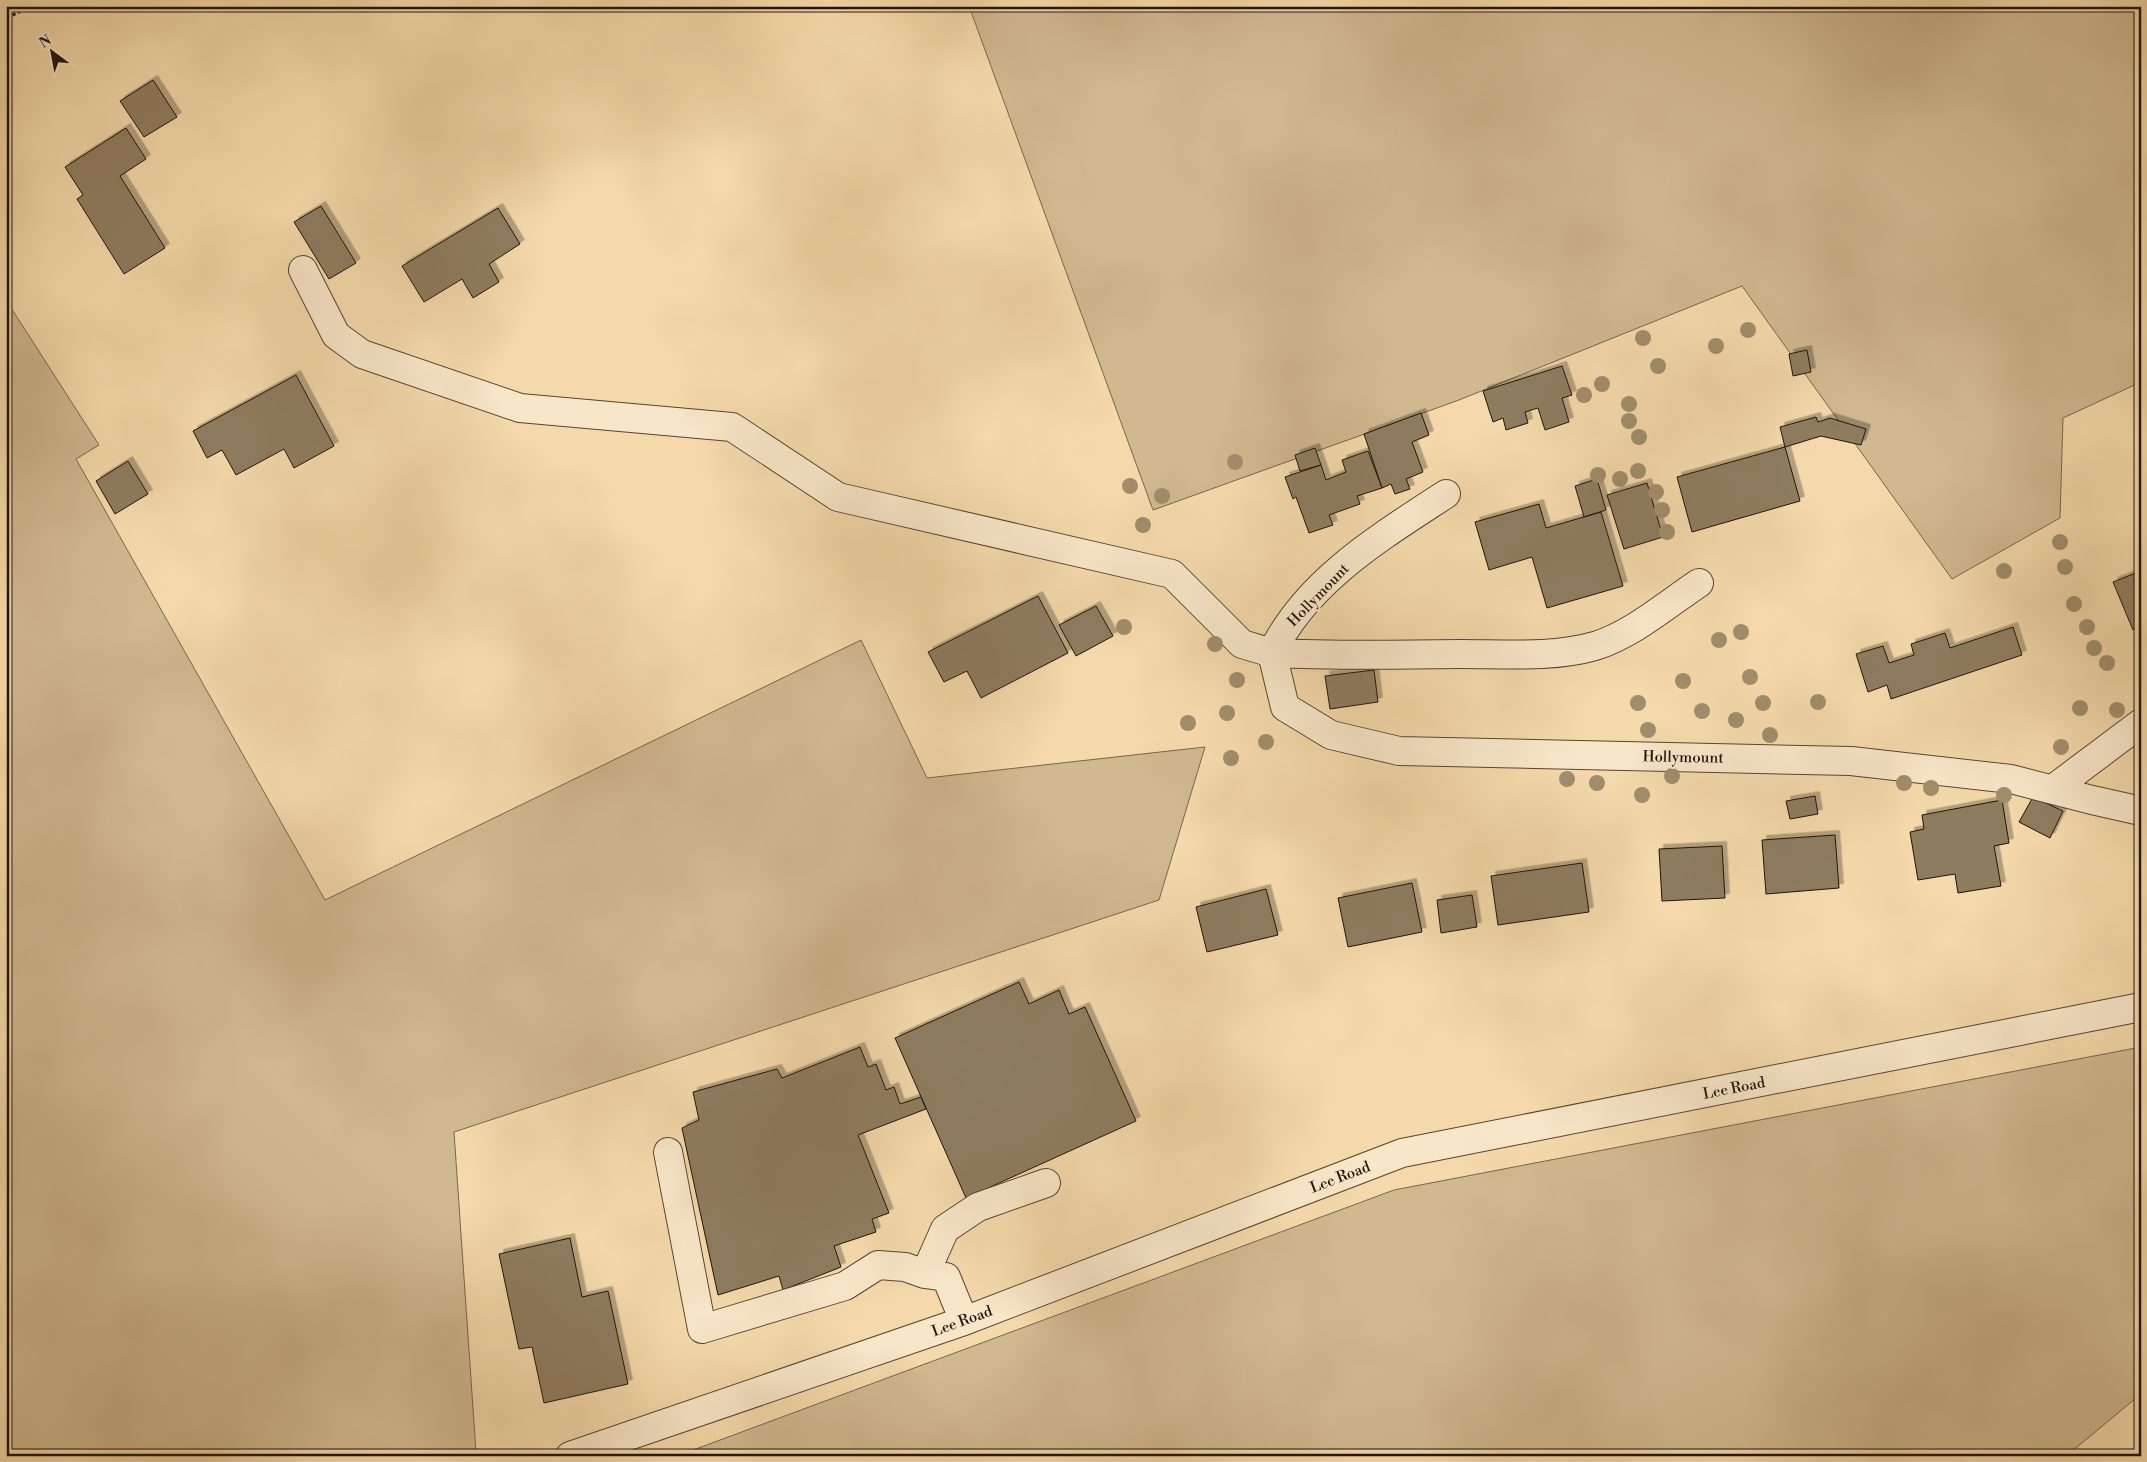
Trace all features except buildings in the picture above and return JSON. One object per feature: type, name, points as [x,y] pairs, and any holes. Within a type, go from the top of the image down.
[{"type":"street","points":[[303,270],[336,335],[362,354],[520,408],[732,427],[838,497],[1172,574],[1242,644],[1272,653],[1317,655],[1494,654],[1566,651],[1594,646],[1630,630],[1699,583]]},
{"type":"street","name":"Hollymount","points":[[1446,494],[1363,550],[1326,583],[1294,616],[1272,653],[1285,707],[1331,736],[1399,751],[1851,761],[2011,780],[2141,811]]},
{"type":"street","points":[[2053,789],[2141,723]]},
{"type":"street","name":"Lee Road","points":[[570,1456],[964,1321],[1402,1153],[2141,1007]]},
{"type":"street","points":[[668,1152],[702,1329],[845,1286],[878,1265],[905,1266],[926,1274],[946,1277],[964,1321]]},
{"type":"street","points":[[926,1274],[945,1229],[978,1207],[1046,1183]]},
{"type":"path","points":[[6,18],[32,6]]},
{"type":"shaded area","points":[[969,6],[2141,6],[2141,382],[2063,418],[2060,518],[1952,579],[1742,286],[1459,400],[1153,510]]},
{"type":"shaded area","points":[[6,300],[99,445],[76,459],[325,900],[861,640],[927,778],[1205,747],[1159,900],[454,1132],[476,1452],[461,1456],[6,1456]]},
{"type":"shaded area","points":[[2141,1047],[2141,1394],[2071,1452],[2033,1456],[677,1456],[1394,1190]]}]
